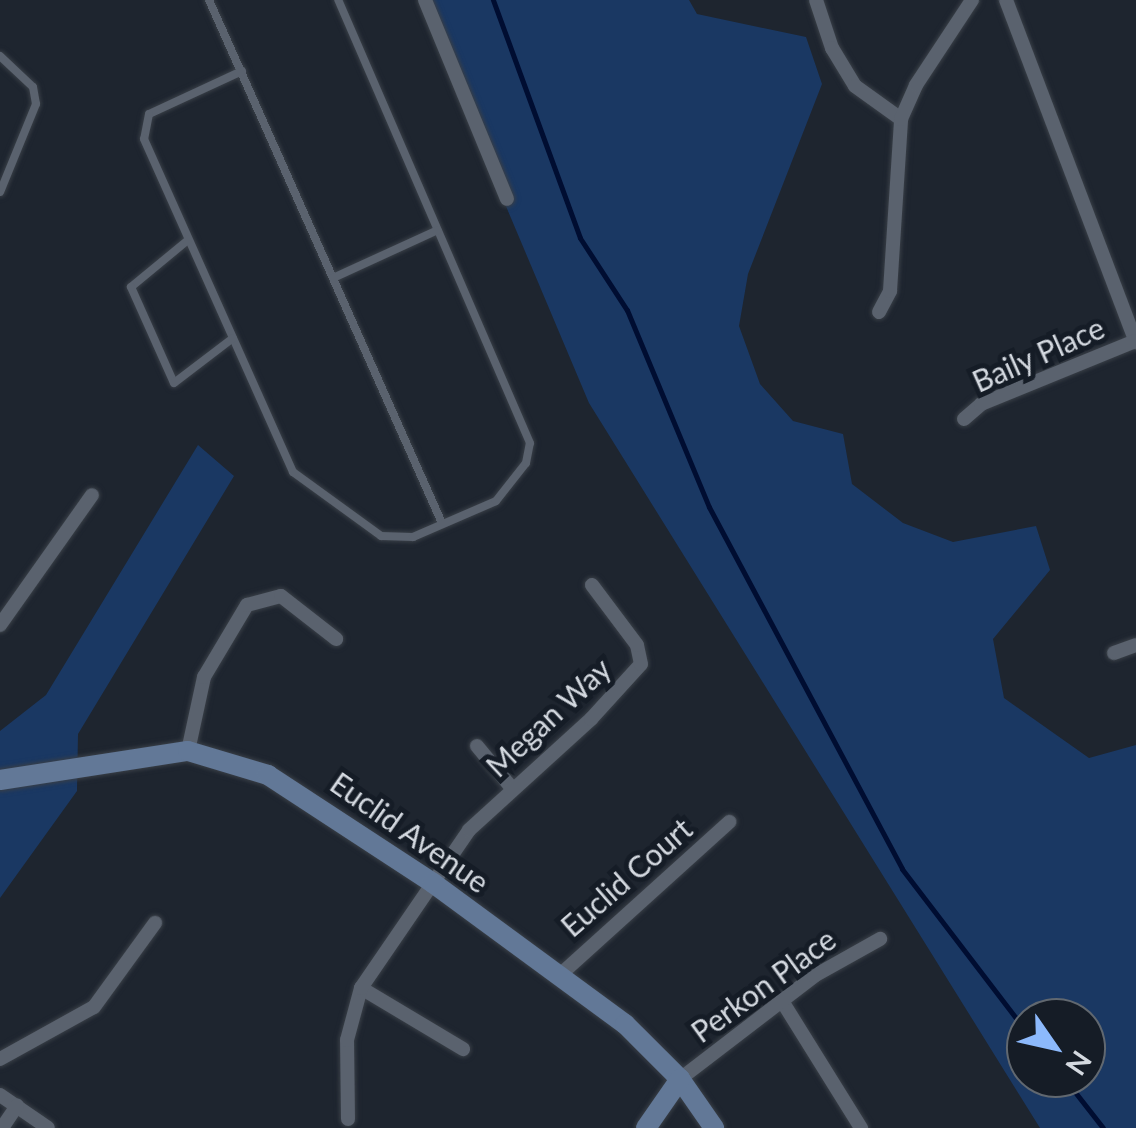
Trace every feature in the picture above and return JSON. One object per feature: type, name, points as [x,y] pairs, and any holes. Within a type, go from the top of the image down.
[{"type":"main road","name":"Euclid Avenue","points":[[0,780],[188,752],[295,789],[560,974],[625,1024],[680,1079],[714,1128]]},
{"type":"main road","points":[[646,1128],[680,1079]]},
{"type":"street","points":[[426,0],[508,200]]},
{"type":"street","points":[[816,0],[832,48],[856,86],[901,120]]},
{"type":"street","points":[[879,312],[890,291],[901,120],[916,85],[972,0]]},
{"type":"street","points":[[1006,0],[1136,342]]},
{"type":"street","name":"Baily Place","points":[[964,420],[981,404],[1136,342]]},
{"type":"street","points":[[0,625],[92,495]]},
{"type":"street","name":"Megan Way","points":[[348,1119],[347,1040],[361,988],[432,884],[510,787],[591,720],[641,664],[637,645],[592,585]]},
{"type":"street","points":[[188,752],[204,677],[247,605],[281,596],[336,639]]},
{"type":"street","points":[[1114,653],[1136,645]]},
{"type":"street","points":[[477,746],[510,787]]},
{"type":"street","name":"Euclid Court","points":[[560,974],[729,822]]},
{"type":"street","points":[[0,1058],[94,1007],[155,923]]},
{"type":"street","name":"Perkon Place","points":[[680,1079],[782,1001],[880,939]]},
{"type":"street","points":[[361,988],[463,1049]]},
{"type":"street","points":[[782,1001],[861,1128]]},
{"type":"street","points":[[0,1094],[48,1128]]},
{"type":"street","points":[[2,1128],[18,1106]]},
{"type":"lane","points":[[209,0],[442,523]]},
{"type":"lane","points":[[242,71],[149,114],[143,129],[188,240],[302,482],[381,536],[414,536],[509,490],[530,443],[338,0]]},
{"type":"lane","points":[[0,56],[33,87],[36,104],[0,192]]},
{"type":"lane","points":[[332,278],[438,230]]},
{"type":"lane","points":[[188,240],[131,287],[174,382],[233,338]]},
{"type":"shaded area","points":[[419,0],[689,0],[697,14],[806,37],[822,84],[748,274],[739,326],[760,384],[793,421],[843,434],[852,484],[903,523],[953,542],[1036,526],[1050,570],[993,639],[1004,698],[1089,758],[1136,745],[1136,1128],[1040,1128],[1021,1098],[1106,1098],[1106,998],[1006,998],[1006,1073],[589,403]]},
{"type":"shaded area","points":[[198,445],[234,476],[78,734],[77,791],[0,898],[0,731],[46,695]]},
{"type":"waterway","points":[[493,0],[580,238],[627,310],[709,507],[902,869],[1006,1005]]},
{"type":"waterway","points":[[1080,1098],[1103,1128]]}]
